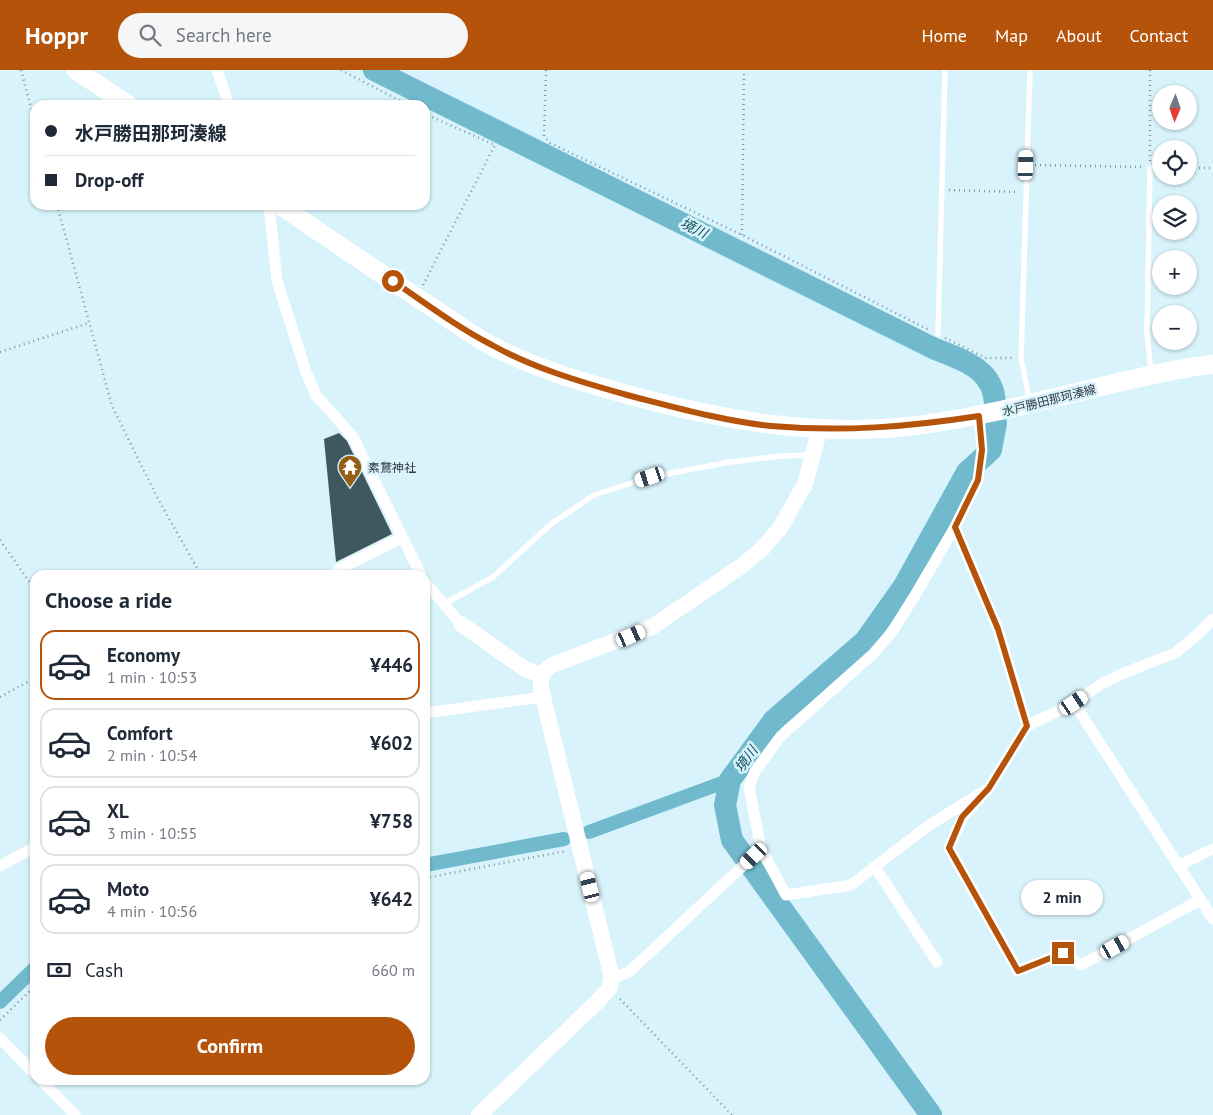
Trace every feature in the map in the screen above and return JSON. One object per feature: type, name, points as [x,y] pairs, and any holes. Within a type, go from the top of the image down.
[{"type":"main road","points":[[76,70],[121,100]]},
{"type":"main road","name":"水戸勝田那珂湊線","points":[[287,210],[491,345],[527,362],[592,385],[680,409],[745,422],[820,428],[900,427],[979,416],[1152,375],[1213,364]]},
{"type":"street","points":[[216,70],[227,100]]},
{"type":"street","points":[[270,210],[277,281],[306,372],[316,395],[353,437],[418,570]]},
{"type":"street","points":[[979,416],[982,450],[978,480],[955,527],[892,632],[873,654],[781,736],[755,771],[750,787],[757,852],[786,895],[851,885],[928,826],[989,788]]},
{"type":"street","points":[[610,983],[580,848],[543,698],[540,682],[541,675],[552,665],[652,627],[743,565],[774,535],[794,506],[805,484],[820,428]]},
{"type":"street","points":[[955,527],[998,629],[1027,726]]},
{"type":"street","points":[[338,570],[401,538]]},
{"type":"street","points":[[430,588],[461,624],[525,669],[541,675]]},
{"type":"street","points":[[1200,900],[1081,966],[1063,953],[1018,971],[949,848],[962,817],[989,788],[1027,726],[1074,703],[1109,681],[1175,653],[1213,619]]},
{"type":"street","points":[[430,712],[543,698]]},
{"type":"street","points":[[1074,703],[1213,919]]},
{"type":"street","points":[[1178,866],[1213,849]]},
{"type":"street","points":[[0,866],[30,850]]},
{"type":"street","points":[[479,1115],[610,983],[629,972],[757,852]]},
{"type":"street","points":[[875,866],[937,962]]},
{"type":"street","points":[[0,1038],[30,1069]]},
{"type":"street","points":[[46,1085],[75,1115]]},
{"type":"lane","points":[[938,334],[944,70]]},
{"type":"lane","points":[[1030,70],[1021,359],[1031,404]]},
{"type":"lane","points":[[1150,168],[1147,333],[1152,375]]},
{"type":"lane","points":[[444,604],[493,577],[551,524],[594,495],[650,477],[730,462],[782,456],[814,455]]},
{"type":"path","points":[[21,70],[30,103]]},
{"type":"path","points":[[342,70],[399,100]]},
{"type":"path","points":[[546,70],[544,136],[550,143],[742,235],[986,358],[1021,359]]},
{"type":"path","points":[[742,235],[744,70]]},
{"type":"path","points":[[1026,165],[1150,168],[1150,70]]},
{"type":"path","points":[[415,296],[423,286],[495,145],[430,116]]},
{"type":"path","points":[[1197,168],[1213,168]]},
{"type":"path","points":[[942,190],[1025,192]]},
{"type":"path","points":[[58,210],[112,406],[158,499],[198,570]]},
{"type":"path","points":[[0,352],[89,323]]},
{"type":"path","points":[[0,540],[30,583]]},
{"type":"path","points":[[0,697],[30,681]]},
{"type":"path","points":[[430,877],[580,848]]},
{"type":"path","points":[[610,983],[732,1115]]},
{"type":"path","points":[[0,1020],[30,991]]},
{"type":"building","name":"素鵞神社","points":[[339,433],[347,441],[392,534],[336,562],[324,439]]},
{"type":"waterway","name":"境川","points":[[374,70],[935,349],[966,362],[983,374],[989,382],[995,404]]},
{"type":"waterway","name":"境川","points":[[931,1115],[732,840],[725,805],[730,780],[774,720],[865,641],[904,586],[967,472],[991,450],[996,423]]},
{"type":"waterway","points":[[589,832],[730,780]]},
{"type":"waterway","points":[[430,864],[564,839]]},
{"type":"waterway","points":[[0,1002],[30,973]]},
{"type":"place","name":"素鵞神社","points":[[350,488]]},
{"type":"route","points":[[393,281],[491,345],[527,362],[592,385],[680,409],[771,426],[820,428],[918,426],[979,416],[982,450],[978,480],[955,527],[998,629],[1027,726],[989,788],[962,817],[949,848],[1018,971],[1063,953]]}]
